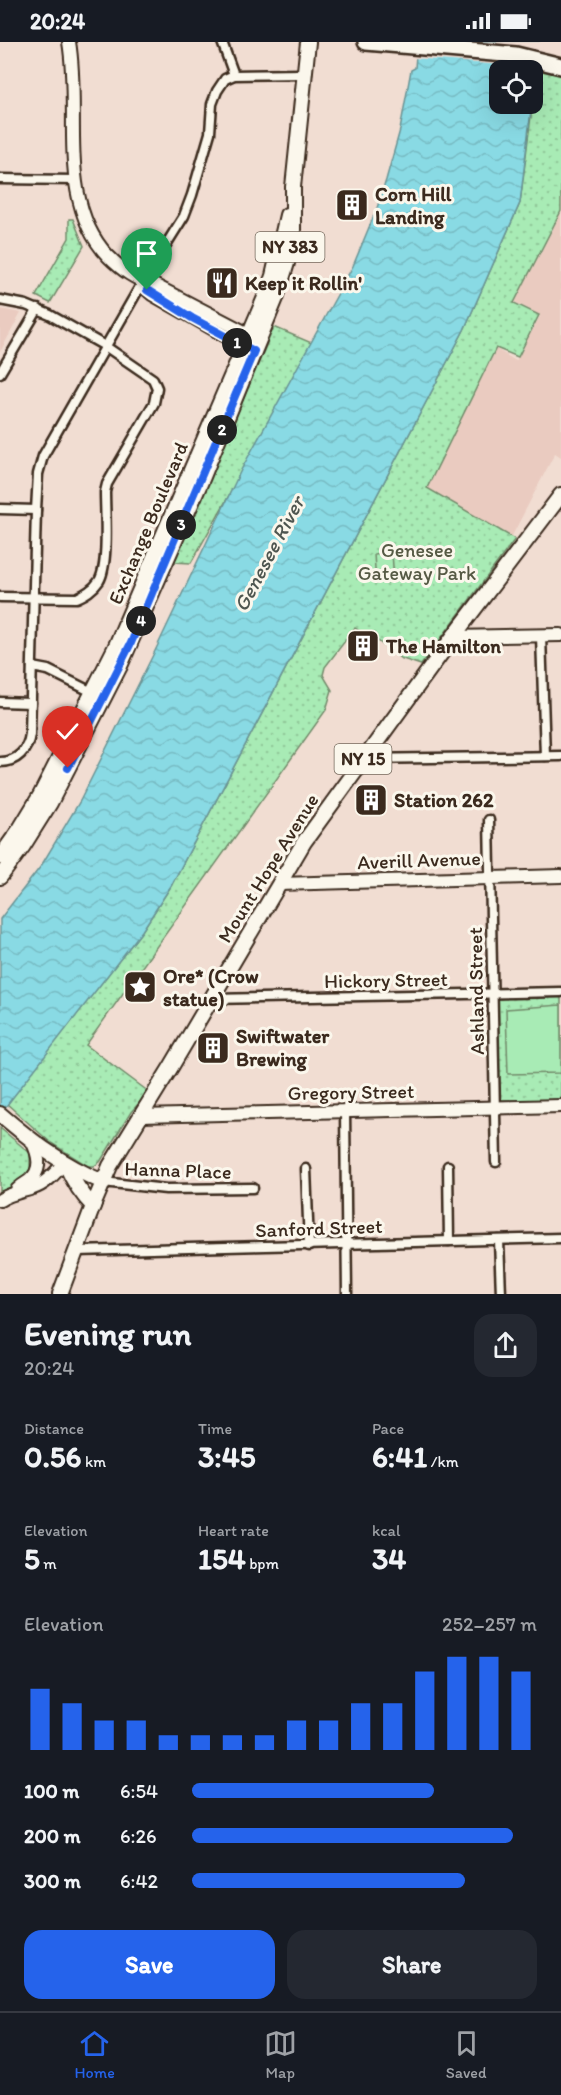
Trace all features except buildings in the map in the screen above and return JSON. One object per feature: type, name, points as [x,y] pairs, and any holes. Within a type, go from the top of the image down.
[{"type":"highway","points":[[366,42],[561,59]]},
{"type":"highway","points":[[516,55],[561,66]]},
{"type":"main road","name":"Exchange Boulevard","points":[[0,857],[33,808],[139,625],[252,343],[276,298],[287,263],[293,230],[293,187],[308,42]]},
{"type":"main road","name":"Mount Hope Avenue","points":[[60,1294],[110,1166],[311,831],[560,496]]},
{"type":"main road","name":"Exchange Boulevard","points":[[0,877],[47,808],[98,695]]},
{"type":"main road","points":[[0,1114],[29,1139],[65,1164],[102,1182]]},
{"type":"main road","points":[[65,1164],[83,1196],[93,1206]]},
{"type":"street","points":[[69,42],[73,71],[75,180],[85,220],[93,237],[118,265],[142,283],[152,294],[252,343]]},
{"type":"street","points":[[222,42],[234,75]]},
{"type":"street","points":[[0,762],[16,758],[26,747],[30,734],[36,510],[40,465],[105,346],[189,206],[210,133],[212,104],[217,90],[225,79],[234,75],[304,74]]},
{"type":"street","points":[[0,179],[75,180]]},
{"type":"street","points":[[0,300],[38,309],[105,346],[150,375],[156,383],[155,399],[107,484],[103,567],[98,582],[86,594],[77,598],[0,597]]},
{"type":"street","points":[[0,373],[38,309]]},
{"type":"street","points":[[0,509],[36,510]]},
{"type":"street","points":[[453,637],[561,635]]},
{"type":"street","points":[[541,636],[544,756]]},
{"type":"street","points":[[32,667],[48,670],[98,695]]},
{"type":"street","points":[[0,702],[31,703]]},
{"type":"street","points":[[363,759],[561,756]]},
{"type":"street","name":"Ashland Street","points":[[489,820],[496,1162]]},
{"type":"street","name":"Averill Avenue","points":[[279,884],[561,876]]},
{"type":"street","name":"Hickory Street","points":[[211,999],[561,992]]},
{"type":"street","name":"Gregory Street","points":[[141,1116],[561,1106]]},
{"type":"street","points":[[345,1111],[347,1294]]},
{"type":"street","points":[[17,1191],[19,1187],[31,1180],[38,1168],[39,1159],[29,1139]]},
{"type":"street","points":[[0,1200],[17,1191],[32,1189],[42,1184],[65,1164]]},
{"type":"street","points":[[448,1166],[450,1241]]},
{"type":"street","points":[[306,1169],[309,1246]]},
{"type":"street","name":"Hanna Place","points":[[102,1182],[166,1189],[253,1188]]},
{"type":"street","name":"Sanford Street","points":[[77,1251],[561,1238]]},
{"type":"street","points":[[499,1240],[501,1294]]},
{"type":"shaded area","points":[[561,213],[561,457],[555,453],[512,536],[426,489],[496,349],[516,361],[540,316],[515,302]]},
{"type":"shaded area","points":[[0,309],[21,313],[0,352]]},
{"type":"green space","name":"Genesee Gateway Park","points":[[543,69],[561,71],[561,211],[514,303],[539,315],[518,357],[496,348],[427,488],[515,539],[421,665],[400,658],[370,635],[368,637],[355,628],[325,667],[323,675],[332,690],[326,710],[86,1045],[149,1092],[131,1112],[100,1162],[94,1166],[88,1166],[51,1143],[7,1104],[142,931],[171,886],[464,330],[520,203],[531,114],[543,114]]},
{"type":"green space","points":[[69,219],[73,219],[84,246],[50,303],[36,296],[69,238]]},
{"type":"green space","points":[[274,327],[314,344],[191,563],[174,562]]},
{"type":"green space","points":[[392,552],[394,582],[376,583],[374,554]]},
{"type":"green space","points":[[561,997],[561,1100],[498,1100],[495,998]]},
{"type":"green space","points":[[561,1005],[561,1073],[508,1074],[506,1009]]},
{"type":"green space","points":[[0,1128],[30,1153],[30,1168],[35,1168],[29,1177],[0,1194]]},
{"type":"water","name":"Genesee River","points":[[417,42],[539,42],[537,60],[489,60],[489,114],[531,114],[520,203],[464,330],[171,886],[142,931],[0,1114],[0,919],[41,866],[80,801],[155,651],[241,470],[353,266],[386,180],[400,130],[411,70],[415,68]]},
{"type":"pier","points":[[414,42],[542,42],[541,60],[489,60],[489,64],[413,58]]},
{"type":"place","name":"Corn Hill Landing","points":[[352,205]]},
{"type":"place","name":"Keep it Rollin'","points":[[222,283]]},
{"type":"place","name":"The Hamilton","points":[[363,646]]},
{"type":"place","name":"Station 262","points":[[371,800]]},
{"type":"place","name":"Ore* (Crow statue)","points":[[140,987]]},
{"type":"place","name":"Swiftwater Brewing","points":[[213,1048]]},
{"type":"route","points":[[68,768],[131,643],[254,351],[192,318],[147,290]]}]
